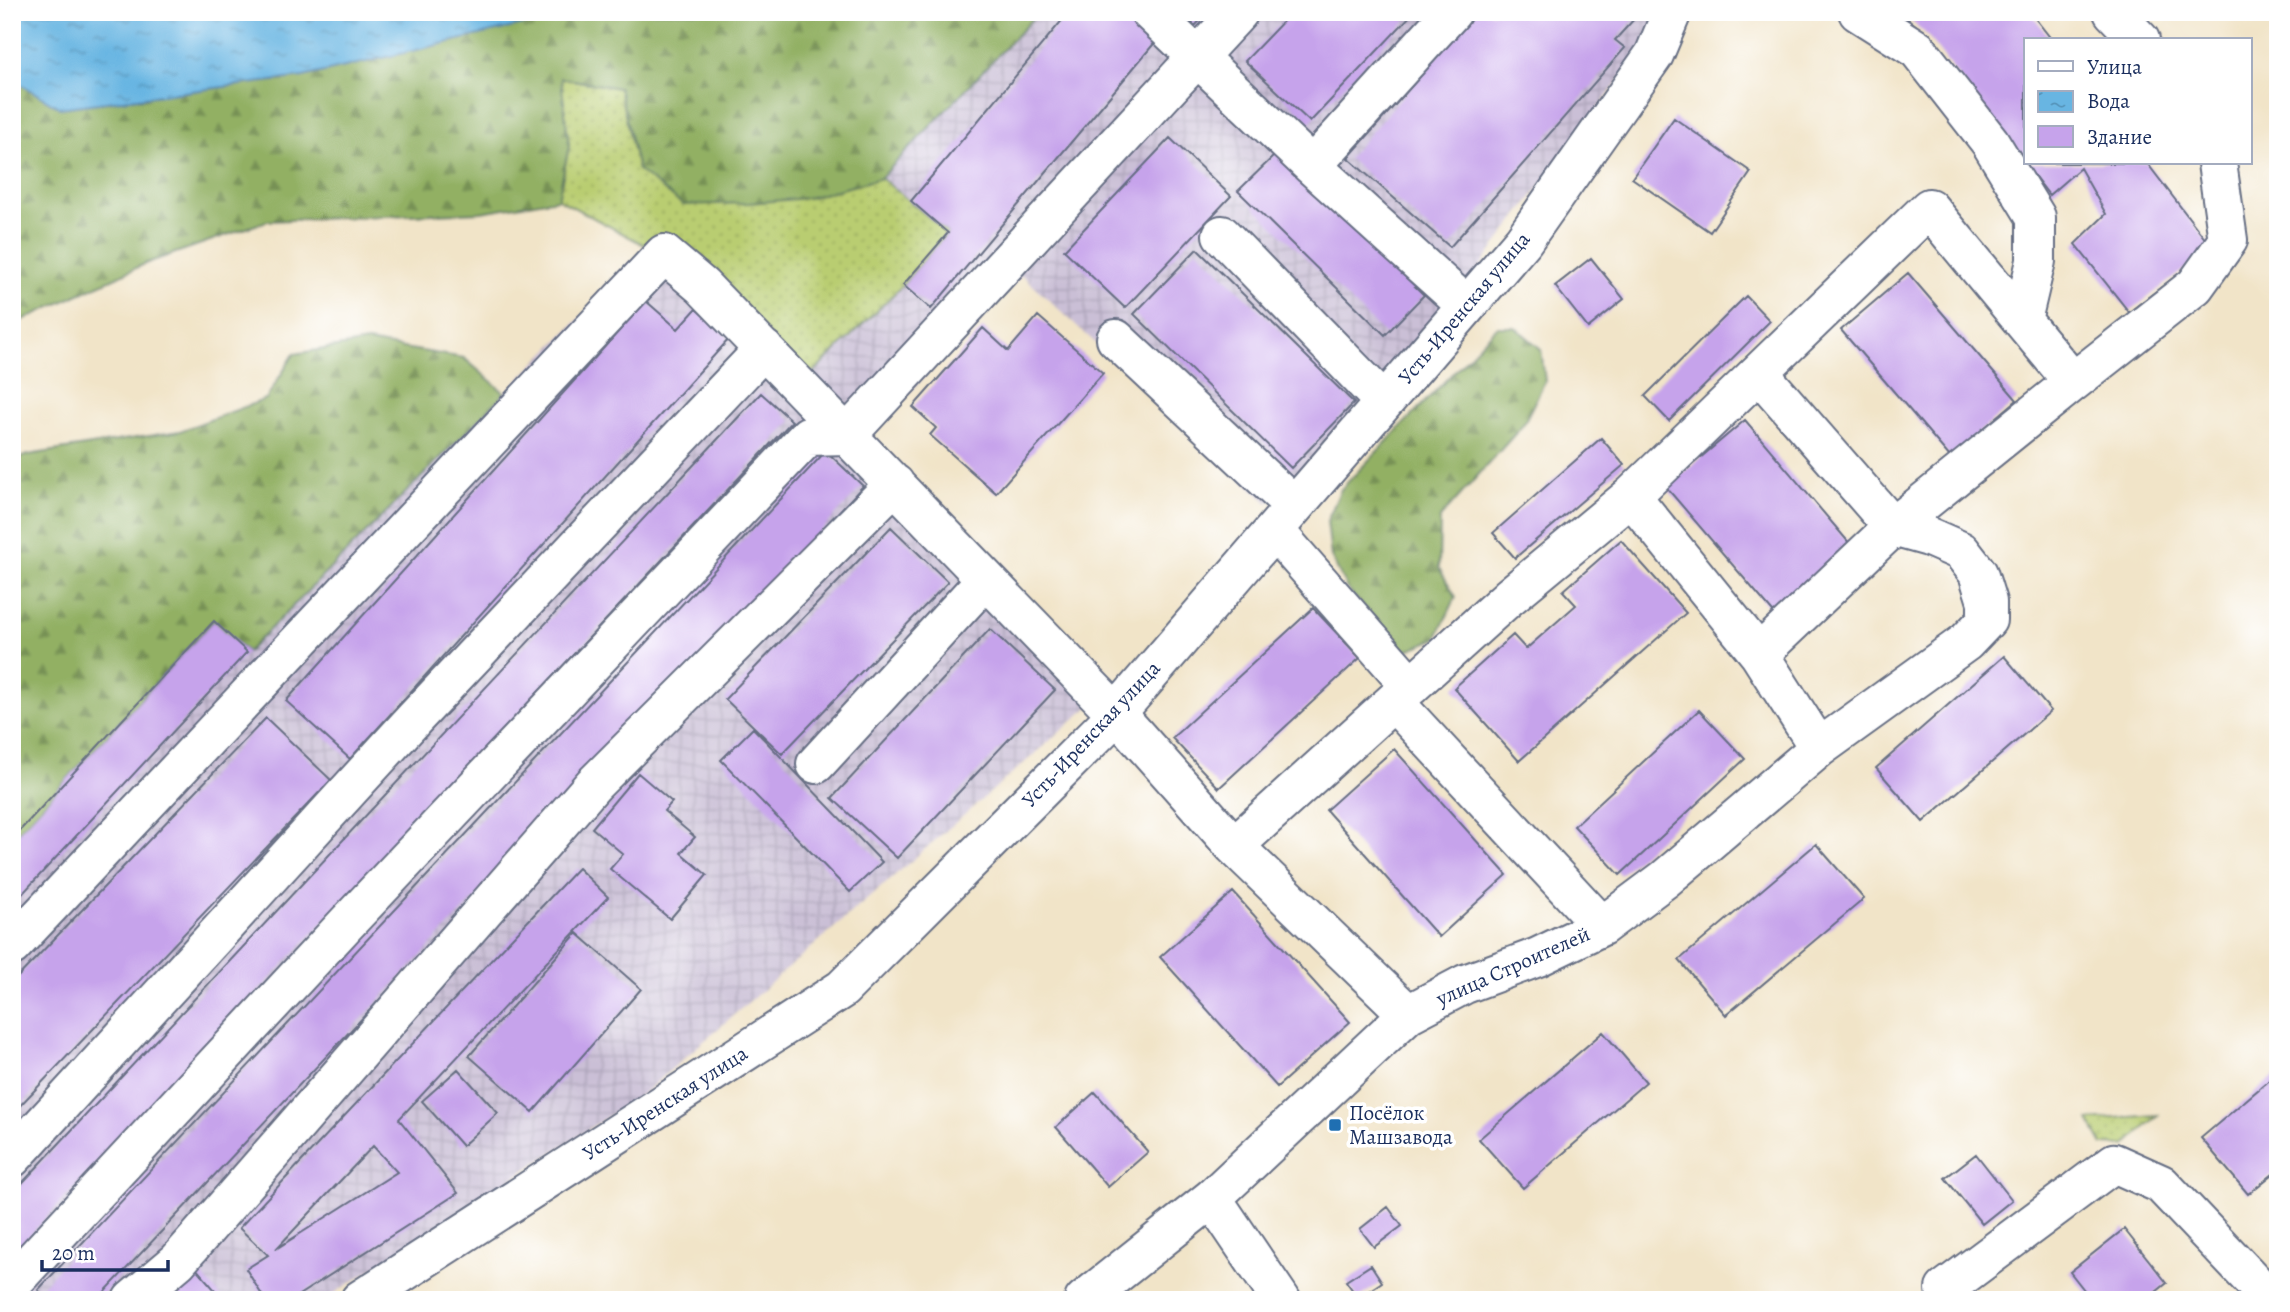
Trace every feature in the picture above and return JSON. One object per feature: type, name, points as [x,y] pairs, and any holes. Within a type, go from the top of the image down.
[{"type":"street","points":[[1150,12],[1312,166],[1467,306]]},
{"type":"street","points":[[12,1283],[345,925],[808,436],[847,435],[1239,12]]},
{"type":"street","points":[[1312,166],[1452,12]]},
{"type":"street","name":"Усть-Иренская улица","points":[[360,1300],[842,989],[1116,713],[1467,306],[1522,241],[1654,55],[1672,12]]},
{"type":"street","points":[[1858,12],[1918,50],[1990,142],[2036,217],[2036,261],[2022,320]]},
{"type":"street","points":[[2113,12],[2138,38]]},
{"type":"street","points":[[1759,654],[1893,527],[2195,286],[2228,240],[2217,164]]},
{"type":"street","points":[[1234,846],[1509,597],[1631,496],[1929,208],[2073,382]]},
{"type":"street","points":[[1222,235],[1384,402]]},
{"type":"street","points":[[12,946],[664,254],[702,286],[1116,713],[1234,846],[1408,1014]]},
{"type":"street","points":[[1116,339],[1284,518],[1402,694],[1602,926]]},
{"type":"street","points":[[12,1158],[415,718],[764,349]]},
{"type":"street","points":[[1759,373],[1893,527]]},
{"type":"street","points":[[132,1300],[178,1261],[593,785],[895,484]]},
{"type":"street","points":[[1631,496],[1759,654],[1819,748]]},
{"type":"street","name":"улица Строителей","points":[[1084,1300],[1212,1198],[1408,1014],[1465,984],[1538,957],[1602,926],[1665,879],[1819,748],[1966,642],[1987,620],[1987,602],[1978,573],[1961,551],[1929,537],[1893,527]]},
{"type":"street","points":[[816,764],[986,579]]},
{"type":"street","points":[[1945,1289],[2113,1163],[2161,1184],[2271,1300]]},
{"type":"street","points":[[1212,1198],[1281,1300]]},
{"type":"shaded area","points":[[1039,12],[1659,12],[1638,55],[1473,276],[1291,483],[1268,503],[1022,275],[871,433],[809,377],[903,285],[911,201],[881,178]]},
{"type":"shaded area","points":[[650,248],[1091,705],[644,1093],[324,1300],[12,1300],[12,839],[214,621],[247,651]]},
{"type":"green space","points":[[576,12],[1039,12],[881,178],[808,198],[683,205],[638,170],[619,88],[561,78],[569,146],[558,199],[481,212],[267,221],[147,263],[12,325],[12,79],[60,108]]},
{"type":"green space","points":[[560,78],[619,88],[638,170],[808,198],[881,178],[948,233],[903,285],[809,377],[665,234],[650,248],[558,199],[569,146]]},
{"type":"green space","points":[[1497,327],[1515,327],[1541,349],[1545,381],[1523,425],[1440,518],[1439,568],[1456,597],[1436,639],[1405,651],[1347,589],[1331,557],[1327,521],[1341,489]]},
{"type":"green space","points":[[367,342],[464,358],[505,393],[247,652],[213,621],[12,839],[12,461],[28,455],[180,431],[266,399],[294,354]]},
{"type":"green space","points":[[2158,1115],[2125,1146],[2103,1145],[2089,1120]]},
{"type":"water","points":[[12,12],[576,12],[303,77],[60,108],[12,79]]},
{"type":"building","points":[[1069,12],[1124,12],[1157,40],[931,309],[903,285],[948,233],[911,201]]},
{"type":"building","points":[[1181,12],[1208,12],[1195,26]]},
{"type":"building","points":[[1292,12],[1414,12],[1310,122],[1245,61]]},
{"type":"building","points":[[1477,12],[1631,12],[1636,17],[1615,40],[1625,48],[1450,247],[1348,158]]},
{"type":"building","points":[[1900,12],[2030,12],[2050,38],[2024,38],[2024,162],[1925,33]]},
{"type":"building","points":[[1674,118],[1751,172],[1710,232],[1632,178]]},
{"type":"building","points":[[1170,138],[1231,196],[1125,308],[1064,250]]},
{"type":"building","points":[[1277,153],[1424,295],[1385,335],[1238,191]]},
{"type":"building","points":[[2025,164],[2148,164],[2212,248],[2129,312],[2075,244],[2106,214],[2080,168],[2049,195]]},
{"type":"building","points":[[1197,249],[1354,403],[1291,468],[1134,314]]},
{"type":"building","points":[[1591,258],[1624,299],[1588,328],[1555,286]]},
{"type":"building","points":[[1908,273],[2017,400],[1950,457],[1841,330]]},
{"type":"building","points":[[1746,296],[1770,321],[1669,421],[1645,396]]},
{"type":"building","points":[[646,301],[678,329],[696,309],[729,339],[350,759],[286,701]]},
{"type":"building","points":[[1038,316],[1103,373],[996,493],[930,435],[936,428],[913,407],[983,328],[1008,351]]},
{"type":"building","points":[[761,393],[792,421],[12,1254],[12,1194]]},
{"type":"building","points":[[1745,420],[1856,551],[1778,618],[1666,487]]},
{"type":"building","points":[[1601,438],[1624,465],[1515,558],[1493,533]]},
{"type":"building","points":[[826,451],[863,486],[97,1300],[48,1300],[38,1290]]},
{"type":"building","points":[[891,527],[948,582],[782,754],[725,699]]},
{"type":"building","points":[[1621,540],[1686,613],[1519,761],[1454,688],[1513,635],[1526,649],[1576,605],[1563,591]]},
{"type":"building","points":[[1313,608],[1360,658],[1219,788],[1172,738]]},
{"type":"building","points":[[214,621],[247,652],[12,905],[12,839]]},
{"type":"building","points":[[990,629],[1055,690],[897,858],[832,798]]},
{"type":"building","points":[[2004,656],[2051,711],[1923,822],[1876,768]]},
{"type":"building","points":[[1699,710],[1745,759],[1620,875],[1574,826]]},
{"type":"building","points":[[266,718],[331,780],[12,1114],[12,983]]},
{"type":"building","points":[[753,728],[882,862],[850,892],[721,760]]},
{"type":"building","points":[[1394,749],[1507,875],[1439,937],[1326,810]]},
{"type":"building","points":[[638,773],[672,802],[664,811],[695,837],[681,853],[707,875],[670,919],[610,869],[623,854],[592,828]]},
{"type":"building","points":[[1816,844],[1864,899],[1726,1015],[1679,960]]},
{"type":"building","points":[[578,868],[608,897],[399,1119],[458,1193],[291,1300],[265,1300],[246,1269],[268,1255],[239,1228]],"holes":[[[373,1146],[397,1172],[276,1249]]]},
{"type":"building","points":[[1233,892],[1350,1022],[1277,1087],[1160,957]]},
{"type":"building","points":[[577,933],[641,989],[533,1112],[469,1056]]},
{"type":"building","points":[[1603,1032],[1646,1082],[1523,1188],[1479,1139]]},
{"type":"building","points":[[458,1069],[498,1113],[462,1146],[422,1101]]},
{"type":"building","points":[[2278,1073],[2278,1170],[2248,1194],[2201,1138]]},
{"type":"building","points":[[1095,1092],[1148,1152],[1108,1187],[1056,1127]]},
{"type":"building","points":[[1976,1154],[2012,1200],[1982,1224],[1945,1178]]},
{"type":"building","points":[[1388,1207],[1402,1226],[1374,1247],[1360,1229]]},
{"type":"building","points":[[2124,1229],[2167,1283],[2146,1300],[2092,1300],[2070,1272]]},
{"type":"building","points":[[1371,1265],[1382,1282],[1358,1298],[1346,1281]]},
{"type":"building","points":[[194,1266],[222,1298],[165,1300],[161,1295]]},
{"type":"place","name":"Посёлок Машзавода","points":[[1335,1125]]}]
